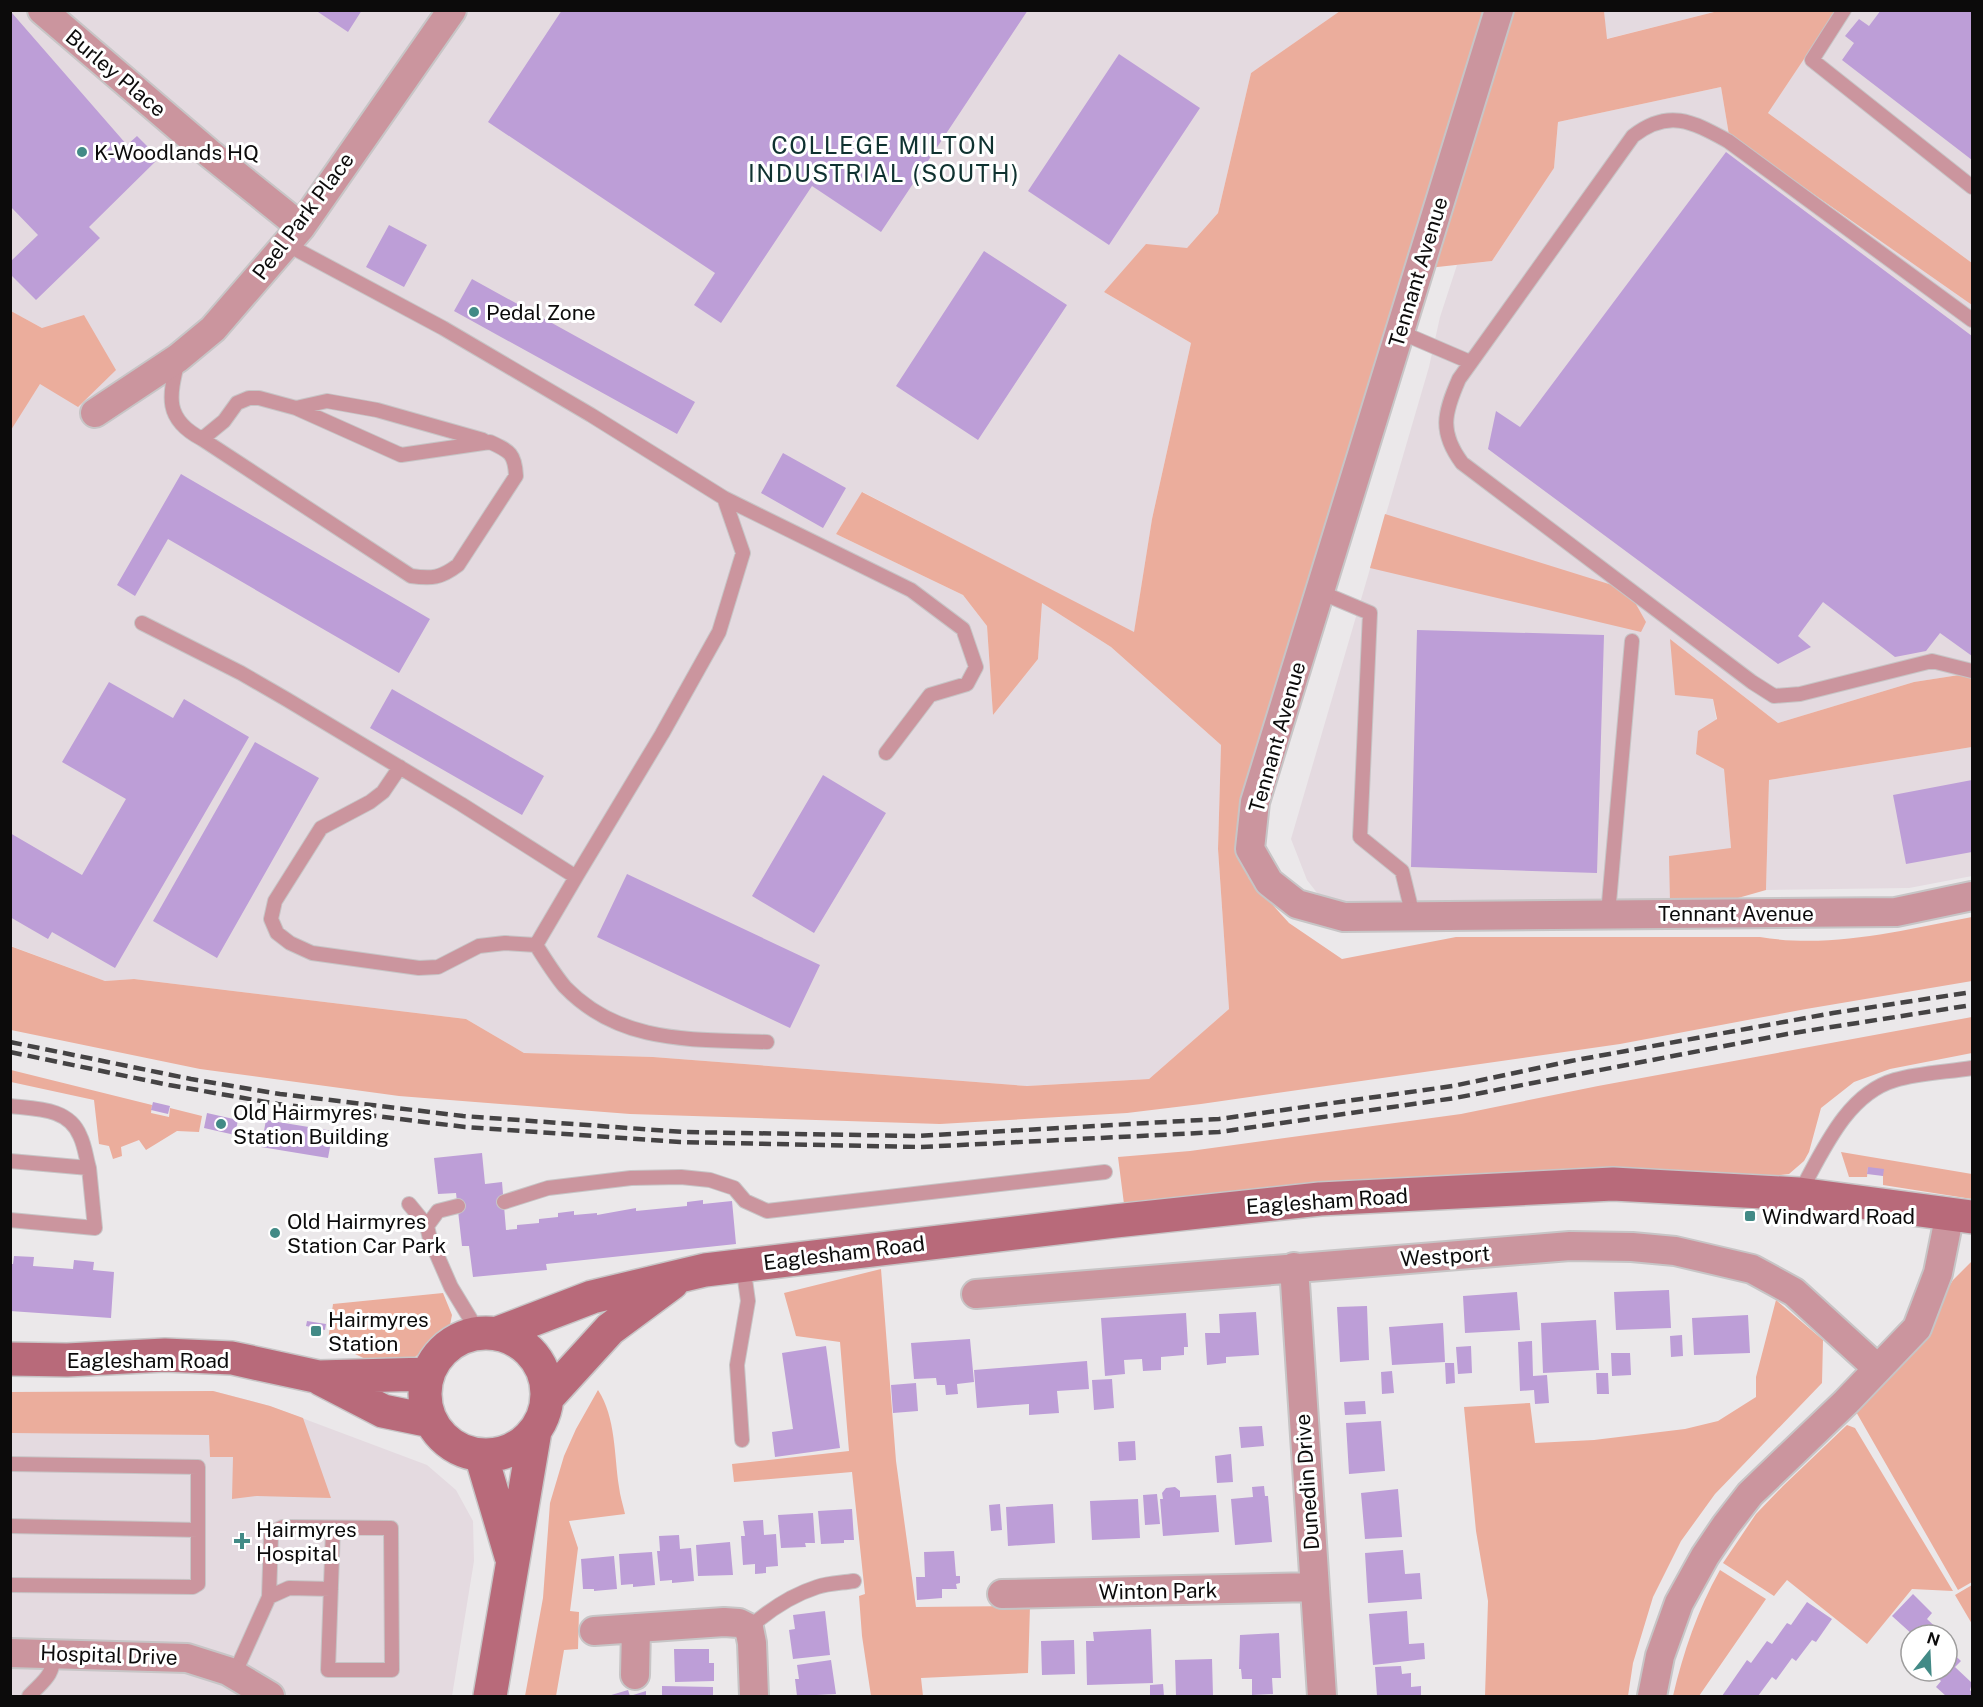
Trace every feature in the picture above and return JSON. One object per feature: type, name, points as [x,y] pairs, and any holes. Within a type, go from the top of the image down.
[{"type":"main road","name":"Eaglesham Road","points":[[489,1333],[592,1297],[705,1270],[1320,1199],[1613,1184],[1799,1194],[1961,1215]]},
{"type":"main road","name":"Eaglesham Road","points":[[548,1397],[610,1329],[683,1275]]},
{"type":"main road","points":[[489,1333],[514,1339],[529,1349],[546,1378],[548,1397],[544,1415],[535,1431],[522,1444],[509,1451],[496,1455],[466,1452],[451,1445],[439,1435],[431,1421],[425,1406],[424,1389],[428,1374],[436,1358],[447,1346],[462,1337],[489,1333]]},
{"type":"main road","name":"Eaglesham Road","points":[[10,1359],[67,1360],[165,1355],[232,1358],[319,1377],[428,1374]]},
{"type":"main road","name":"Eaglesham Road","points":[[319,1377],[383,1411],[431,1421]]},
{"type":"main road","points":[[490,1696],[535,1431]]},
{"type":"main road","points":[[481,1455],[513,1563]]},
{"type":"street","name":"Burley Place","points":[[42,10],[209,153],[294,235]]},
{"type":"street","name":"Peel Park Place","points":[[95,413],[178,358],[213,329],[294,235],[452,10]]},
{"type":"street","name":"Tennant Avenue","points":[[1499,10],[1255,802],[1250,849],[1269,882],[1297,904],[1344,917],[1896,912],[1972,896]]},
{"type":"street","points":[[1652,1696],[1660,1656],[1679,1604],[1705,1556],[1750,1494],[1846,1402],[1917,1328],[1961,1215]]},
{"type":"street","name":"Westport","points":[[976,1294],[1570,1246],[1632,1247],[1675,1251],[1752,1269],[1794,1292],[1877,1368]]},
{"type":"street","name":"Dunedin Drive","points":[[1293,1267],[1322,1696]]},
{"type":"street","name":"Winton Park","points":[[1002,1594],[1314,1587]]},
{"type":"street","points":[[594,1631],[724,1622],[739,1623],[749,1628],[752,1643],[754,1696]]},
{"type":"street","points":[[635,1675],[636,1628]]},
{"type":"street","name":"Hospital Drive","points":[[10,1653],[187,1658],[234,1675],[270,1696]]},
{"type":"lane","points":[[1844,10],[1812,60],[1972,187]]},
{"type":"lane","points":[[1972,320],[1728,141],[1702,127],[1683,121],[1666,120],[1647,125],[1633,136],[1470,362],[1448,403],[1446,419],[1446,435],[1452,450],[1462,463],[1752,682],[1774,696],[1800,694],[1932,661],[1972,670]]},
{"type":"lane","points":[[294,235],[724,498],[911,590],[963,629],[976,667],[967,684],[930,695],[886,753]]},
{"type":"lane","points":[[1400,332],[1470,362]]},
{"type":"lane","points":[[178,358],[170,392],[176,419],[187,431],[411,576],[428,578],[444,575],[458,565],[516,476],[515,460],[504,448],[490,442],[377,410],[327,401],[296,408]]},
{"type":"lane","points":[[202,439],[224,421],[237,403],[249,398],[259,398],[296,408],[401,455],[490,442]]},
{"type":"lane","points":[[536,945],[662,734],[718,632],[743,553],[724,498]]},
{"type":"lane","points":[[1320,592],[1370,613],[1360,837],[1402,871],[1413,916]]},
{"type":"lane","points":[[142,623],[241,673],[400,767],[576,878]]},
{"type":"lane","points":[[1608,914],[1632,641]]},
{"type":"lane","points":[[400,767],[383,792],[370,802],[321,828],[275,901],[271,920],[277,933],[290,943],[312,953],[419,969],[438,967],[479,946],[505,943],[536,945]]},
{"type":"lane","points":[[536,945],[565,986],[589,1008],[612,1022],[666,1038],[768,1042]]},
{"type":"lane","points":[[1799,1194],[1843,1120],[1863,1096],[1894,1080],[1972,1068]]},
{"type":"lane","points":[[10,1106],[46,1110],[69,1118],[80,1135],[89,1168],[95,1228],[10,1220]]},
{"type":"lane","points":[[10,1161],[89,1168]]},
{"type":"lane","points":[[504,1202],[548,1188],[631,1178],[681,1177],[710,1180],[734,1188],[746,1201],[766,1211],[1106,1172]]},
{"type":"lane","points":[[409,1204],[428,1226],[430,1239],[451,1287],[489,1333]]},
{"type":"lane","points":[[428,1226],[438,1211],[458,1206]]},
{"type":"lane","points":[[742,1440],[737,1365],[748,1301],[743,1265]]},
{"type":"lane","points":[[10,1464],[198,1467],[198,1584],[193,1587],[10,1585]]},
{"type":"lane","points":[[10,1526],[198,1530]]},
{"type":"lane","points":[[234,1675],[269,1597],[271,1536],[283,1527],[391,1528],[393,1670],[328,1670],[333,1528]]},
{"type":"lane","points":[[749,1628],[765,1615],[803,1593],[819,1586],[854,1581]]},
{"type":"lane","points":[[269,1597],[289,1588],[331,1589]]},
{"type":"lane","points":[[29,1696],[51,1673],[54,1653]]},
{"type":"shaded area","points":[[1604,10],[1718,11],[1606,39]]},
{"type":"shaded area","points":[[11,11],[1340,11],[1251,73],[1218,213],[1187,248],[1104,292],[1191,343],[1152,519],[1134,633],[863,492],[836,534],[963,595],[987,626],[993,715],[1038,659],[1042,603],[1111,647],[1221,745],[1218,849],[1229,1009],[1149,1079],[1027,1086],[653,1057],[524,1053],[466,1019],[134,979],[105,981],[11,946],[10,430],[40,384],[42,328],[11,311]]},
{"type":"shaded area","points":[[1340,11],[1604,11],[1607,39],[1718,11],[1836,11],[1768,113],[1972,263],[1972,305],[1729,135],[1721,87],[1558,122],[1554,168],[1492,261],[1410,270],[1239,839],[1249,879],[1289,923],[1342,959],[1456,937],[1760,937],[1814,941],[1867,936],[1972,917],[1972,981],[1620,1044],[1201,1104],[1127,1113],[940,1124],[630,1114],[399,1096],[200,1069],[11,1030],[10,946],[105,981],[134,979],[466,1019],[524,1053],[653,1057],[1027,1086],[1149,1079],[1229,1009],[1218,849],[1221,745],[1111,647],[1042,603],[1038,659],[993,715],[987,626],[963,595],[836,534],[862,492],[1134,632],[1152,519],[1191,343],[1104,292],[1146,244],[1187,248],[1218,213],[1251,73]]},
{"type":"shaded area","points":[[1836,11],[1972,11],[1972,263],[1768,113]]},
{"type":"shaded area","points":[[1721,87],[1729,135],[1972,305],[1972,673],[1914,682],[1778,723],[1671,640],[1713,699],[1724,769],[1731,848],[1670,902],[1364,908],[1321,898],[1307,880],[1291,839],[1429,367],[1440,317],[1457,265],[1492,261],[1554,168],[1558,122]]},
{"type":"shaded area","points":[[11,311],[42,328],[84,315],[116,370],[78,407],[40,384],[11,430]]},
{"type":"shaded area","points":[[1385,514],[1628,590],[1646,622],[1641,632],[1370,568]]},
{"type":"shaded area","points":[[1670,639],[1778,723],[1914,682],[1972,673],[1972,747],[1769,780],[1766,890],[1731,900],[1670,902],[1669,856],[1731,848],[1724,769],[1696,754],[1698,731],[1717,719],[1713,699],[1675,695]]},
{"type":"shaded area","points":[[1972,747],[1972,876],[1909,888],[1766,890],[1769,780]]},
{"type":"shaded area","points":[[1972,1017],[1972,1053],[1890,1069],[1854,1082],[1821,1108],[1809,1152],[1804,1161],[1789,1174],[1761,1177],[1589,1171],[1381,1179],[1124,1204],[1118,1157],[1190,1151],[1461,1114],[1598,1086]]},
{"type":"shaded area","points":[[11,1070],[152,1105],[151,1113],[169,1117],[170,1108],[202,1116],[199,1132],[177,1131],[146,1150],[139,1140],[121,1147],[122,1156],[113,1159],[109,1146],[99,1144],[94,1100],[11,1082]]},
{"type":"shaded area","points":[[1841,1152],[1972,1174],[1972,1199],[1883,1185],[1883,1176],[1868,1167],[1867,1177],[1849,1177]]},
{"type":"shaded area","points":[[1972,1261],[1972,1582],[1958,1590],[1851,1403],[1921,1333],[1953,1280]]},
{"type":"shaded area","points":[[881,1269],[896,1461],[916,1607],[1030,1606],[1028,1673],[921,1678],[923,1696],[871,1696],[862,1636],[859,1596],[865,1594],[852,1472],[734,1482],[732,1464],[849,1451],[840,1342],[796,1336],[784,1293]]},
{"type":"shaded area","points":[[443,1293],[452,1315],[449,1330],[415,1357],[398,1365],[380,1366],[328,1341],[333,1304]]},
{"type":"shaded area","points":[[1776,1300],[1823,1340],[1822,1383],[1715,1494],[1681,1541],[1653,1597],[1633,1663],[1628,1696],[1485,1696],[1488,1601],[1476,1531],[1464,1407],[1530,1403],[1535,1443],[1594,1440],[1685,1429],[1718,1421],[1756,1397],[1756,1377]]},
{"type":"shaded area","points":[[598,1390],[611,1424],[619,1490],[625,1514],[569,1521],[578,1548],[570,1611],[579,1612],[578,1649],[564,1650],[556,1696],[525,1696],[543,1598],[550,1503],[564,1456]]},
{"type":"shaded area","name":"Hairmyres Hospital","points":[[213,1391],[270,1406],[427,1465],[456,1490],[473,1521],[474,1561],[452,1696],[11,1696],[10,1392]]},
{"type":"shaded area","points":[[213,1391],[270,1406],[303,1418],[331,1498],[257,1496],[232,1499],[233,1457],[210,1457],[209,1435],[11,1433],[11,1392]]},
{"type":"shaded area","points":[[1847,1425],[1855,1428],[1953,1591],[1912,1589],[1867,1644],[1787,1580],[1774,1596],[1723,1563],[1756,1514]]},
{"type":"shaded area","points":[[1720,1570],[1766,1599],[1699,1696],[1673,1696],[1692,1632]]},
{"type":"shaded area","points":[[1972,1585],[1972,1624],[1955,1595]]},
{"type":"building","points":[[315,10],[362,10],[348,32]]},
{"type":"building","points":[[562,10],[1028,10],[881,232],[812,186],[721,323],[694,305],[715,273],[488,122]]},
{"type":"building","points":[[1881,10],[1972,10],[1972,160],[1842,60],[1854,43],[1845,36],[1859,19],[1869,26]]},
{"type":"building","name":"K-Woodlands HQ","points":[[12,13],[127,145],[137,136],[159,158],[89,227],[100,238],[36,300],[10,274],[10,262],[38,235],[10,206],[10,15]]},
{"type":"building","points":[[1119,54],[1200,108],[1109,245],[1028,191]]},
{"type":"building","points":[[1726,152],[1972,336],[1972,656],[1940,633],[1926,651],[1895,657],[1823,602],[1798,636],[1811,647],[1778,664],[1488,449],[1496,411],[1520,427]]},
{"type":"building","points":[[389,225],[427,245],[404,287],[366,267]]},
{"type":"building","points":[[984,251],[1067,305],[978,440],[896,386]]},
{"type":"building","points":[[472,279],[695,402],[677,434],[454,311]]},
{"type":"building","points":[[783,453],[846,488],[823,528],[761,493]]},
{"type":"building","points":[[181,474],[430,619],[399,673],[168,539],[135,596],[117,585]]},
{"type":"building","points":[[1417,630],[1604,635],[1597,873],[1411,867]]},
{"type":"building","points":[[109,682],[173,718],[184,699],[249,737],[115,968],[52,932],[48,939],[10,917],[10,833],[82,875],[126,799],[62,762]]},
{"type":"building","points":[[392,689],[544,776],[522,815],[370,728]]},
{"type":"building","points":[[255,742],[319,778],[217,958],[153,921]]},
{"type":"building","points":[[823,775],[886,813],[814,933],[752,896]]},
{"type":"building","points":[[1972,780],[1972,852],[1906,864],[1893,795]]},
{"type":"building","points":[[627,874],[820,965],[790,1028],[597,937]]},
{"type":"building","points":[[153,1102],[170,1106],[168,1114],[151,1110]]},
{"type":"building","name":"Old Hairmyres Station Building","points":[[207,1113],[238,1120],[235,1135],[204,1128]]},
{"type":"building","points":[[266,1120],[333,1131],[328,1158],[261,1147]]},
{"type":"building","points":[[482,1153],[485,1184],[502,1182],[506,1230],[517,1229],[517,1225],[539,1223],[539,1219],[558,1217],[558,1213],[574,1211],[574,1215],[597,1213],[597,1215],[636,1208],[636,1211],[687,1206],[687,1202],[703,1200],[703,1204],[732,1201],[736,1244],[546,1264],[547,1270],[473,1277],[469,1246],[462,1246],[456,1193],[438,1194],[434,1158]]},
{"type":"building","points":[[1868,1167],[1884,1169],[1883,1176],[1867,1174]]},
{"type":"building","points":[[14,1256],[34,1257],[33,1266],[73,1269],[74,1260],[94,1262],[93,1270],[114,1272],[111,1318],[10,1311],[10,1264],[13,1264]]},
{"type":"building","points":[[1669,1290],[1671,1328],[1616,1330],[1614,1292]]},
{"type":"building","points":[[1517,1292],[1520,1330],[1465,1333],[1463,1296]]},
{"type":"building","points":[[1367,1306],[1369,1360],[1340,1362],[1337,1307]]},
{"type":"building","points":[[1256,1312],[1259,1355],[1226,1357],[1226,1363],[1207,1365],[1205,1333],[1220,1333],[1219,1314]]},
{"type":"building","points":[[1186,1313],[1188,1347],[1184,1347],[1184,1355],[1161,1357],[1161,1370],[1143,1371],[1142,1359],[1124,1360],[1125,1374],[1105,1376],[1101,1318]]},
{"type":"building","points":[[1748,1315],[1750,1353],[1694,1355],[1692,1318]]},
{"type":"building","points":[[1596,1320],[1599,1370],[1543,1373],[1541,1323]]},
{"type":"building","points":[[307,1321],[326,1324],[325,1330],[306,1326]]},
{"type":"building","points":[[1443,1323],[1445,1362],[1392,1365],[1389,1327]]},
{"type":"building","points":[[1682,1335],[1683,1356],[1671,1357],[1670,1336]]},
{"type":"building","points":[[970,1339],[974,1382],[957,1384],[958,1394],[946,1395],[945,1385],[937,1385],[936,1378],[914,1379],[911,1343]]},
{"type":"building","points":[[1532,1341],[1533,1376],[1547,1375],[1549,1403],[1535,1404],[1534,1390],[1520,1391],[1518,1342]]},
{"type":"building","points":[[826,1346],[840,1448],[775,1457],[772,1432],[793,1429],[782,1353]]},
{"type":"building","points":[[1471,1346],[1472,1373],[1458,1374],[1456,1347]]},
{"type":"building","points":[[1611,1353],[1630,1353],[1631,1375],[1612,1376]]},
{"type":"building","points":[[1087,1361],[1089,1389],[1057,1391],[1059,1413],[1029,1415],[1029,1404],[977,1408],[974,1370]]},
{"type":"building","points":[[1445,1363],[1454,1363],[1455,1383],[1446,1384]]},
{"type":"building","points":[[1392,1371],[1394,1393],[1382,1394],[1381,1372]]},
{"type":"building","points":[[1596,1373],[1608,1373],[1609,1394],[1597,1394]]},
{"type":"building","points":[[1112,1379],[1114,1408],[1094,1410],[1092,1380]]},
{"type":"building","points":[[916,1383],[918,1411],[893,1413],[891,1385]]},
{"type":"building","points":[[1365,1401],[1366,1414],[1345,1415],[1344,1402]]},
{"type":"building","points":[[1381,1421],[1385,1471],[1349,1474],[1346,1423]]},
{"type":"building","points":[[1262,1426],[1264,1446],[1241,1448],[1239,1427]]},
{"type":"building","points":[[1135,1441],[1136,1460],[1119,1461],[1118,1442]]},
{"type":"building","points":[[1231,1454],[1233,1482],[1217,1483],[1215,1456]]},
{"type":"building","points":[[1264,1486],[1265,1496],[1268,1496],[1272,1542],[1235,1545],[1231,1499],[1253,1497],[1252,1487]]},
{"type":"building","points":[[1175,1487],[1180,1491],[1180,1497],[1216,1495],[1219,1532],[1163,1536],[1160,1499],[1163,1499],[1162,1493],[1166,1488]]},
{"type":"building","points":[[1398,1489],[1402,1537],[1365,1539],[1361,1493]]},
{"type":"building","points":[[1157,1494],[1160,1524],[1145,1525],[1143,1495]]},
{"type":"building","points":[[1138,1499],[1140,1538],[1092,1540],[1090,1501]]},
{"type":"building","points":[[1000,1504],[1002,1530],[991,1531],[989,1505]]},
{"type":"building","points":[[1053,1504],[1055,1543],[1008,1546],[1006,1507]]},
{"type":"building","points":[[852,1509],[854,1540],[821,1544],[818,1511]]},
{"type":"building","points":[[813,1513],[815,1543],[805,1543],[806,1547],[781,1548],[778,1515]]},
{"type":"building","points":[[763,1520],[764,1535],[776,1534],[778,1566],[766,1567],[766,1573],[755,1574],[755,1564],[743,1565],[741,1536],[745,1536],[743,1521]]},
{"type":"building","points":[[679,1535],[680,1549],[691,1548],[694,1581],[672,1583],[672,1580],[660,1581],[657,1551],[660,1551],[659,1536]]},
{"type":"building","points":[[730,1542],[733,1575],[698,1576],[696,1545]]},
{"type":"building","points":[[1403,1550],[1405,1574],[1420,1573],[1422,1599],[1368,1603],[1365,1553]]},
{"type":"building","points":[[954,1551],[956,1576],[960,1576],[960,1583],[956,1584],[957,1589],[942,1589],[942,1598],[917,1600],[916,1577],[925,1577],[924,1552]]},
{"type":"building","points":[[652,1552],[655,1585],[633,1587],[633,1584],[621,1585],[619,1554]]},
{"type":"building","points":[[614,1556],[617,1589],[594,1591],[594,1589],[583,1589],[581,1559]]},
{"type":"building","points":[[1913,1594],[1932,1613],[1927,1619],[1931,1623],[1900,1623],[1892,1616]]},
{"type":"building","points":[[1807,1602],[1832,1619],[1816,1642],[1812,1640],[1796,1661],[1792,1658],[1776,1680],[1772,1677],[1758,1696],[1722,1696],[1747,1660],[1751,1663],[1767,1641],[1772,1644],[1787,1623],[1791,1625]]},
{"type":"building","points":[[825,1611],[830,1655],[793,1659],[789,1630],[795,1629],[793,1615]]},
{"type":"building","points":[[1407,1611],[1409,1644],[1424,1643],[1425,1659],[1373,1665],[1369,1614]]},
{"type":"building","points":[[1151,1629],[1153,1683],[1087,1685],[1086,1641],[1094,1641],[1093,1632]]},
{"type":"building","points":[[1279,1633],[1281,1678],[1272,1678],[1273,1694],[1252,1695],[1252,1679],[1242,1679],[1241,1669],[1239,1669],[1240,1635]]},
{"type":"building","points":[[1074,1640],[1075,1674],[1042,1675],[1041,1641]]},
{"type":"building","points":[[674,1649],[709,1649],[709,1663],[714,1663],[714,1681],[675,1682]]},
{"type":"building","points":[[1212,1659],[1213,1696],[1176,1696],[1175,1660]]},
{"type":"building","points":[[831,1660],[836,1694],[797,1696],[795,1679],[799,1679],[797,1665]]},
{"type":"building","points":[[1401,1666],[1402,1674],[1411,1673],[1411,1687],[1421,1686],[1421,1696],[1377,1696],[1375,1667]]},
{"type":"building","points":[[1959,1671],[1972,1683],[1970,1690],[1972,1696],[1946,1696],[1936,1687],[1939,1683],[1959,1683]]},
{"type":"building","points":[[1163,1684],[1164,1696],[1150,1696],[1150,1685]]},
{"type":"building","points":[[662,1686],[713,1687],[713,1696],[662,1696]]},
{"type":"building","points":[[628,1690],[630,1696],[608,1696]]},
{"type":"building","points":[[646,1691],[646,1696],[630,1696]]},
{"type":"railway","points":[[10,1042],[191,1079],[280,1094],[463,1116],[683,1132],[916,1136],[1219,1119],[1453,1086],[1571,1061],[1833,1013],[1972,992]]},
{"type":"railway","points":[[10,1052],[169,1085],[278,1104],[465,1127],[680,1142],[921,1147],[1219,1132],[1455,1098],[1787,1034],[1972,1005]]},
{"type":"place","name":"K-Woodlands HQ","points":[[82,152]]},
{"type":"place","name":"Pedal Zone","points":[[474,312]]},
{"type":"place","name":"Old Hairmyres Station Building","points":[[221,1124]]},
{"type":"place","name":"Windward Road","points":[[1750,1216]]},
{"type":"place","name":"Old Hairmyres Station Car Park","points":[[275,1233]]},
{"type":"place","name":"Hairmyres Station","points":[[316,1331]]},
{"type":"place","name":"Hairmyres Hospital","points":[[242,1541]]},
{"type":"district","name":"COLLEGE MILTON INDUSTRIAL (SOUTH)","points":[[884,159]]}]
